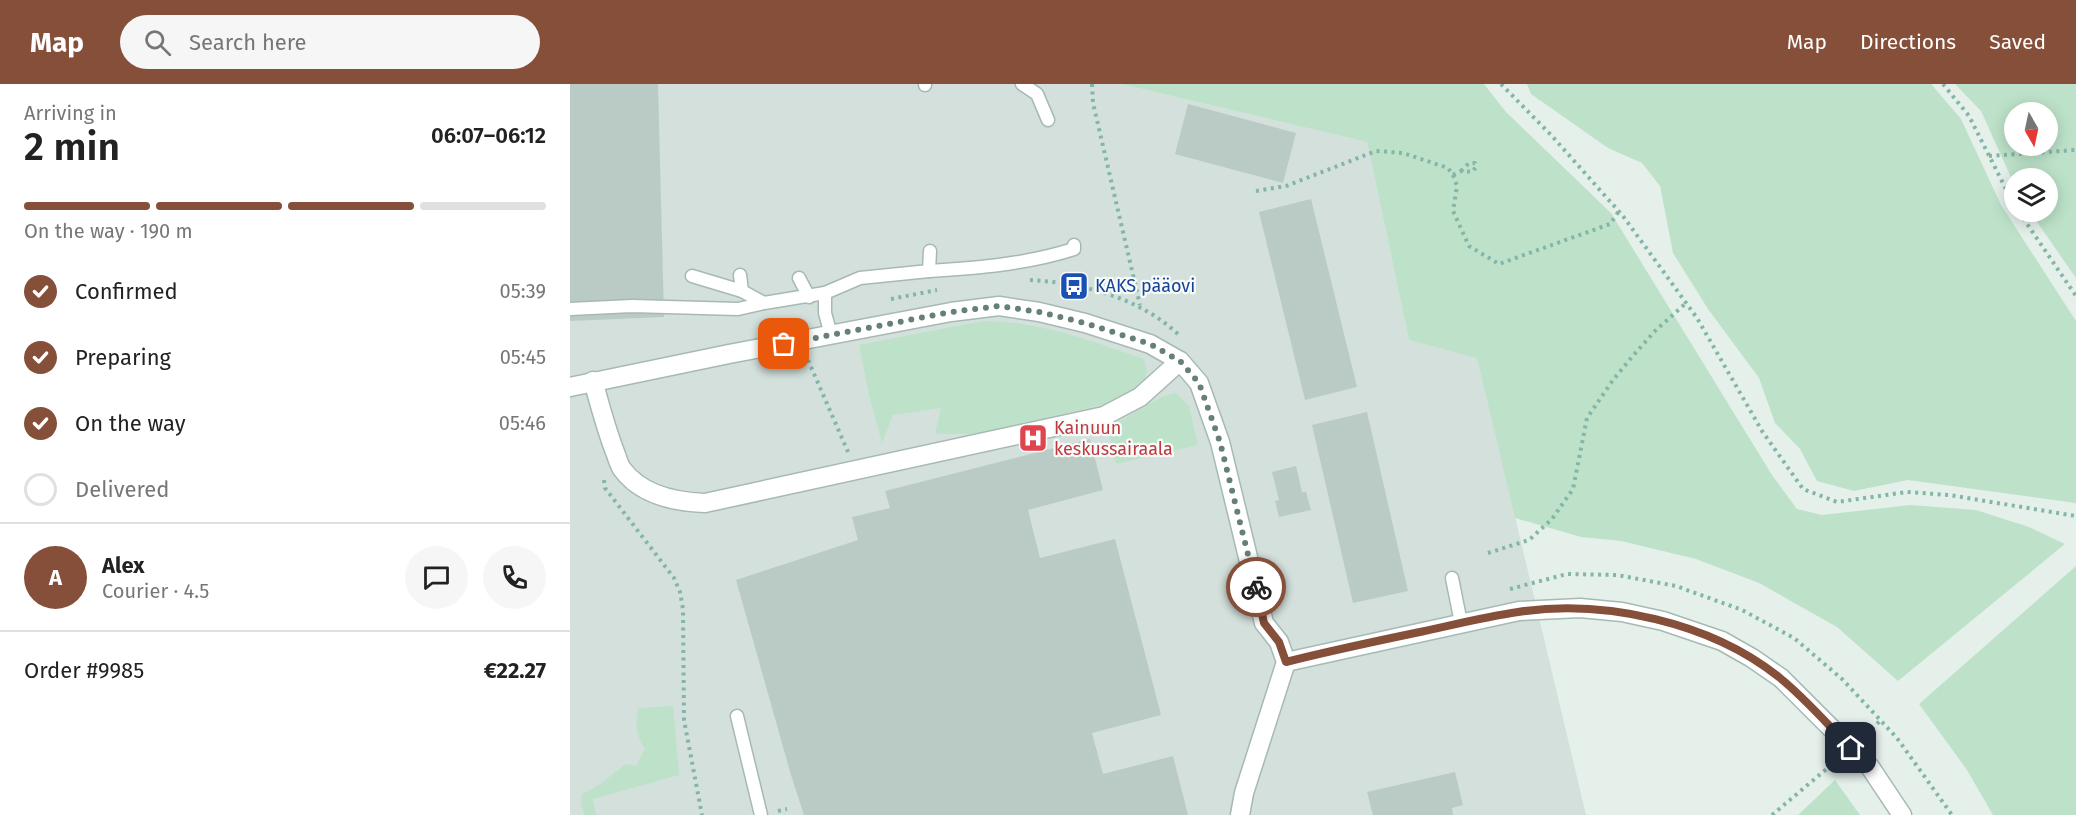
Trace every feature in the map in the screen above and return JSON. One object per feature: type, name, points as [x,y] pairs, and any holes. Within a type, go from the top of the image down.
[{"type":"street","points":[[570,387],[951,312],[999,306],[1039,312],[1085,323],[1150,344],[1180,361],[1199,383],[1217,432],[1264,623],[1279,642],[1286,662],[1239,815]]},
{"type":"street","points":[[593,381],[608,436],[622,469],[639,485],[658,495],[684,502],[705,503],[1104,416],[1140,397],[1180,361]]},
{"type":"street","points":[[1286,662],[1519,611],[1580,608],[1622,612],[1662,621],[1722,641],[1781,678],[1870,766],[1902,815]]},
{"type":"lane","points":[[1022,84],[1037,94],[1048,120]]},
{"type":"lane","points":[[570,309],[632,306],[738,309],[825,293],[860,278],[1013,263],[1048,257],[1074,249],[1074,245]]},
{"type":"lane","points":[[929,271],[930,251]]},
{"type":"lane","points":[[740,275],[742,291]]},
{"type":"lane","points":[[692,276],[742,291],[764,303]]},
{"type":"lane","points":[[799,278],[809,297]]},
{"type":"lane","points":[[825,293],[825,313],[831,335]]},
{"type":"lane","points":[[1452,578],[1461,623]]},
{"type":"lane","points":[[737,716],[761,815]]},
{"type":"path","points":[[1092,84],[1093,103],[1140,306]]},
{"type":"path","points":[[1501,84],[1552,136],[1619,212],[1697,318],[1762,431],[1803,489],[1837,502],[1907,492],[1949,495],[2076,516]]},
{"type":"path","points":[[1942,84],[1969,116],[2004,186]]},
{"type":"path","points":[[1989,156],[2076,150]]},
{"type":"path","points":[[1256,191],[1286,186],[1376,151],[1403,153],[1448,168],[1456,186],[1453,211],[1468,246],[1499,264],[1610,224],[1619,212]]},
{"type":"path","points":[[1453,175],[1461,171]]},
{"type":"path","points":[[2026,222],[2076,296]]},
{"type":"path","points":[[1488,553],[1529,540],[1552,519],[1573,489],[1587,418],[1632,357],[1655,331],[1686,303]]},
{"type":"path","points":[[602,471],[605,488],[674,578],[680,592],[683,609],[684,720],[702,815]]},
{"type":"path","points":[[1772,815],[1881,720]]},
{"type":"shaded area","name":"Kainuun keskussairaala","points":[[570,84],[1121,84],[1367,142],[1409,340],[1477,357],[1586,815],[570,815]]},
{"type":"green space","points":[[1121,84],[1484,84],[1506,112],[1611,213],[1772,475],[1797,509],[1822,515],[1910,505],[1976,510],[2029,527],[2065,544],[1898,681],[1837,627],[1759,583],[1696,559],[1621,541],[1581,537],[1515,518],[1477,358],[1409,340],[1367,142]]},
{"type":"green space","points":[[1527,84],[1931,84],[1961,119],[2004,210],[2004,222],[2012,222],[2076,321],[2076,503],[1908,480],[1854,491],[1817,481],[1800,449],[1775,423],[1759,378],[1708,309],[1673,253],[1660,186],[1642,163],[1608,148],[1531,94]]},
{"type":"green space","points":[[1955,84],[2076,84],[2076,278],[2037,222],[2058,222],[2058,168],[2007,168],[1981,111]]},
{"type":"green space","points":[[983,321],[1045,328],[1144,359],[1147,371],[1144,380],[1130,391],[1104,404],[982,434],[935,434],[941,408],[893,415],[882,443],[859,345]]},
{"type":"green space","points":[[1176,393],[1189,406],[1198,445],[1116,464],[1107,428],[1159,399]]},
{"type":"green space","points":[[2076,566],[2076,815],[1993,815],[1967,770],[1919,704]]},
{"type":"green space","points":[[673,706],[679,775],[593,799],[596,815],[584,815],[581,803],[582,794],[599,785],[626,764],[636,766],[645,749],[637,729],[639,708]]},
{"type":"green space","points":[[1835,780],[1860,815],[1798,815]]},
{"type":"building","points":[[570,84],[658,84],[664,317],[570,321]]},
{"type":"building","points":[[1188,104],[1296,133],[1283,183],[1175,154]]},
{"type":"building","points":[[1311,199],[1357,387],[1305,400],[1259,212]]},
{"type":"building","points":[[1367,412],[1408,591],[1353,603],[1312,425]]},
{"type":"building","points":[[1090,439],[1103,490],[1028,510],[1040,558],[1115,539],[1161,715],[1092,733],[1103,774],[1173,756],[1188,815],[804,815],[736,580],[858,540],[852,517],[890,508],[885,491]]},
{"type":"building","points":[[1296,466],[1302,492],[1306,492],[1311,510],[1279,517],[1275,501],[1279,500],[1272,472]]},
{"type":"building","points":[[1455,772],[1463,805],[1452,808],[1453,815],[1373,815],[1367,792]]},
{"type":"way so far","points":[[784,344],[951,312],[999,306],[1039,312],[1085,323],[1150,344],[1180,361],[1199,383],[1220,442],[1256,587]]},
{"type":"place","name":"KAKS pääovi","points":[[1074,286]]},
{"type":"place","name":"Kainuun keskussairaala","points":[[1033,438]]},
{"type":"route","points":[[1256,587],[1264,623],[1279,642],[1286,662],[1519,611],[1580,608],[1622,612],[1662,621],[1722,641],[1752,658],[1781,678],[1851,748]]}]
